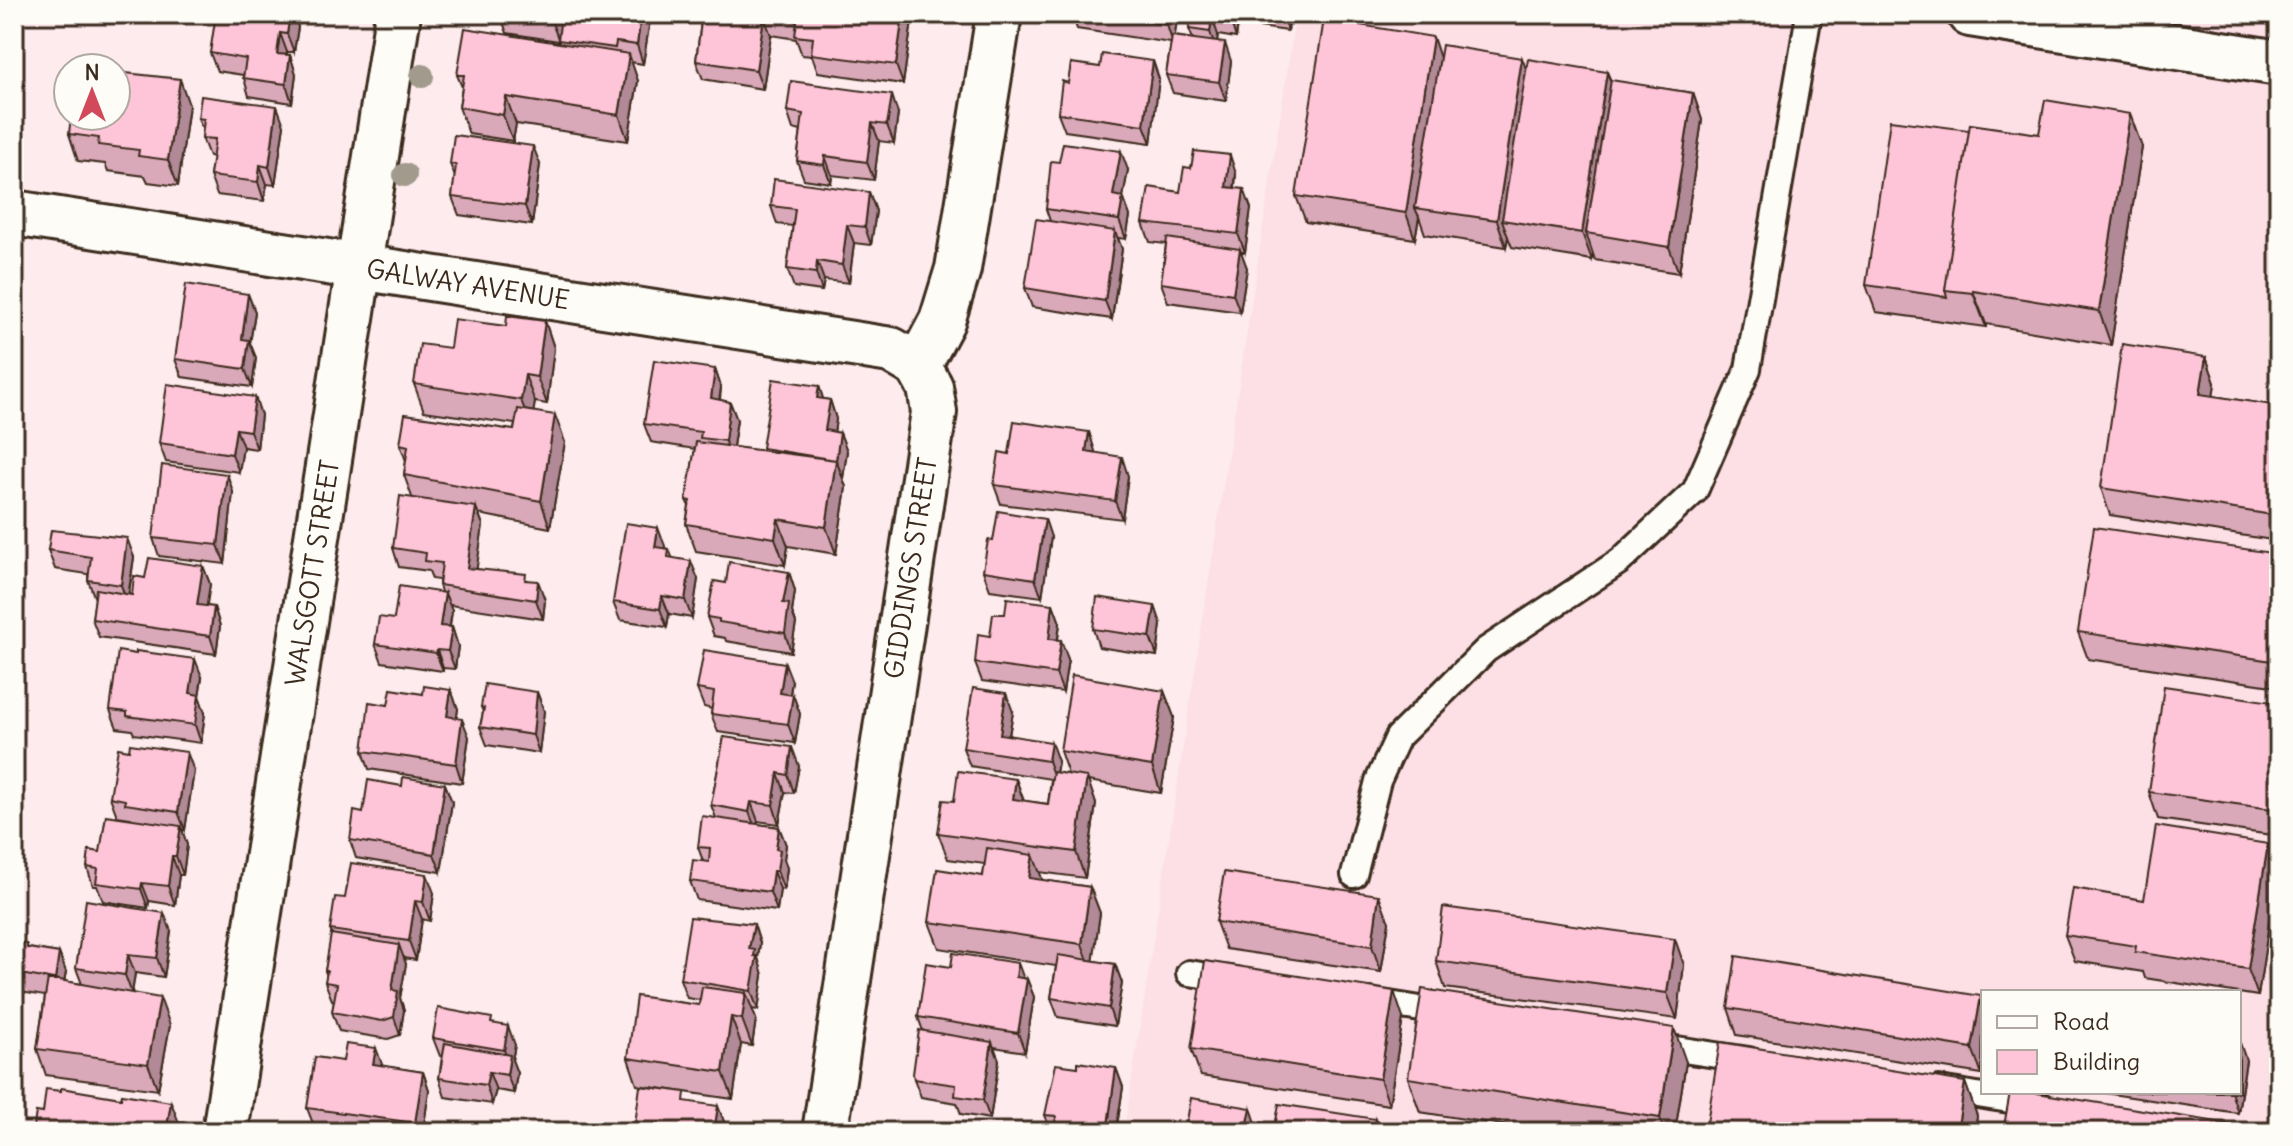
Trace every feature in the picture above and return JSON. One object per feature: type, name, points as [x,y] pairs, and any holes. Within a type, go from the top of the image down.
[{"type":"street","name":"WALSGOTT STREET","points":[[225,1132],[398,14]]},
{"type":"street","points":[[918,366],[942,321],[958,269],[999,14]]},
{"type":"street","points":[[1970,14],[2279,63]]},
{"type":"street","name":"GALWAY AVENUE","points":[[14,213],[891,350],[918,366]]},
{"type":"street","name":"GIDDINGS STREET","points":[[825,1132],[934,412],[930,387],[918,366]]},
{"type":"lane","points":[[1354,875],[1378,781],[1398,737],[1486,650],[1620,561],[1695,491],[1748,369],[1809,14]]},
{"type":"lane","points":[[1189,973],[1252,983]]},
{"type":"lane","points":[[1346,997],[1473,1017]]},
{"type":"lane","points":[[1630,1042],[1772,1064]]},
{"type":"lane","points":[[1914,1086],[2072,1110]]},
{"type":"shaded area","points":[[1296,14],[2279,14],[2279,1132],[1124,1132]]},
{"type":"building","points":[[216,14],[290,14],[287,34],[280,33],[277,54],[290,55],[286,84],[243,78],[246,59],[210,53]]},
{"type":"building","points":[[500,14],[554,14],[552,23]]},
{"type":"building","points":[[612,14],[641,14],[637,45],[616,42],[615,48],[558,40],[561,16],[611,23]]},
{"type":"building","points":[[702,14],[903,14],[896,65],[811,54],[813,38],[795,36],[797,21],[764,17],[756,70],[696,61]]},
{"type":"building","points":[[1095,14],[1168,14],[1167,25]]},
{"type":"building","points":[[1191,14],[1230,14],[1230,19],[1212,17],[1210,32],[1189,29]]},
{"type":"building","points":[[1324,19],[1433,37],[1406,213],[1296,196]]},
{"type":"building","points":[[465,28],[629,54],[619,115],[506,97],[503,115],[459,107],[464,75],[457,75]]},
{"type":"building","points":[[1172,36],[1225,43],[1219,82],[1166,75]]},
{"type":"building","points":[[1442,45],[1522,58],[1497,220],[1415,208]]},
{"type":"building","points":[[1102,54],[1153,61],[1144,125],[1058,113],[1062,81],[1068,83],[1071,63],[1100,67]]},
{"type":"building","points":[[1528,59],[1607,72],[1582,233],[1502,220]]},
{"type":"building","points":[[132,74],[180,79],[168,160],[138,156],[139,150],[98,145],[99,138],[69,134],[132,132]]},
{"type":"building","points":[[1611,80],[1693,93],[1669,247],[1586,233]]},
{"type":"building","points":[[791,81],[892,95],[887,125],[872,123],[867,162],[825,156],[824,165],[797,161],[803,114],[787,111]]},
{"type":"building","points":[[201,96],[277,106],[269,167],[260,165],[258,182],[210,176],[215,139],[202,138],[204,119],[198,118]]},
{"type":"building","points":[[2045,100],[2130,114],[2099,311],[1973,291],[1945,290],[1970,124],[2039,134]]},
{"type":"building","points":[[1890,120],[1969,130],[1945,290],[1947,297],[1866,285]]},
{"type":"building","points":[[454,135],[533,146],[525,206],[452,197],[456,165],[450,164]]},
{"type":"building","points":[[1063,143],[1121,151],[1113,195],[1123,197],[1119,220],[1046,209],[1051,161],[1059,162]]},
{"type":"building","points":[[1194,151],[1230,155],[1226,187],[1244,189],[1238,234],[1143,223],[1149,187],[1180,192],[1184,167],[1191,168]]},
{"type":"building","points":[[774,179],[869,192],[865,227],[847,225],[842,265],[817,261],[816,273],[787,269],[795,209],[771,206]]},
{"type":"building","points":[[1036,219],[1115,231],[1105,301],[1025,288]]},
{"type":"building","points":[[1167,238],[1240,249],[1233,294],[1161,283]]},
{"type":"building","points":[[2279,283],[2279,339],[2271,338]]},
{"type":"building","points":[[186,284],[248,294],[242,339],[249,340],[245,369],[175,359]]},
{"type":"building","points":[[507,316],[545,321],[537,377],[525,375],[521,400],[414,384],[420,344],[450,348],[454,319],[506,326]]},
{"type":"building","points":[[2122,344],[2206,357],[2200,394],[2279,406],[2279,516],[2101,488]]},
{"type":"building","points":[[654,360],[715,369],[711,398],[730,402],[725,441],[700,438],[701,432],[644,424]]},
{"type":"building","points":[[773,379],[819,386],[817,398],[830,400],[825,430],[840,433],[836,460],[762,448]]},
{"type":"building","points":[[167,384],[255,397],[250,431],[236,429],[232,454],[159,443]]},
{"type":"building","points":[[518,409],[555,415],[541,501],[404,475],[408,446],[400,444],[405,414],[514,430]]},
{"type":"building","points":[[1014,421],[1089,432],[1086,451],[1122,457],[1115,501],[994,485],[999,452],[1009,454]]},
{"type":"building","points":[[696,442],[836,460],[826,527],[778,519],[775,538],[686,524],[690,501],[686,500]]},
{"type":"building","points":[[162,465],[227,474],[218,545],[153,538]]},
{"type":"building","points":[[400,496],[476,507],[467,568],[526,574],[525,580],[538,581],[536,600],[439,585],[442,563],[425,561],[426,553],[393,548]]},
{"type":"building","points":[[998,511],[1045,519],[1035,579],[983,571],[988,540],[993,541]]},
{"type":"building","points":[[626,523],[658,528],[655,547],[669,549],[668,557],[691,561],[685,600],[662,596],[660,609],[613,602]]},
{"type":"building","points":[[2094,527],[2279,554],[2279,662],[2078,632]]},
{"type":"building","points":[[51,530],[127,538],[121,585],[88,580],[91,557],[48,550]]},
{"type":"building","points":[[149,558],[203,566],[197,605],[214,607],[210,636],[92,619],[96,589],[132,595],[134,576],[145,578]]},
{"type":"building","points":[[729,562],[789,572],[783,603],[789,604],[785,633],[719,622],[719,619],[707,617],[714,581],[726,583]]},
{"type":"building","points":[[399,586],[445,593],[440,626],[452,627],[448,651],[437,650],[436,653],[375,644],[379,617],[394,619]]},
{"type":"building","points":[[1097,597],[1155,606],[1150,637],[1093,629]]},
{"type":"building","points":[[1007,598],[1053,604],[1049,639],[1061,640],[1056,674],[975,663],[978,634],[990,636],[993,614],[1005,614]]},
{"type":"building","points":[[704,650],[785,663],[780,693],[793,695],[788,724],[711,714],[714,692],[697,689]]},
{"type":"building","points":[[118,651],[195,659],[190,693],[199,695],[195,725],[127,716],[127,712],[110,710]]},
{"type":"building","points":[[1072,675],[1164,691],[1152,766],[1060,751]]},
{"type":"building","points":[[485,684],[537,692],[533,735],[480,727]]},
{"type":"building","points":[[424,686],[451,690],[447,716],[462,719],[456,764],[363,751],[369,702],[388,705],[391,689],[423,694]]},
{"type":"building","points":[[2164,686],[2279,703],[2279,810],[2149,792]]},
{"type":"building","points":[[973,688],[1006,693],[1000,734],[1051,742],[1048,761],[963,748]]},
{"type":"building","points":[[724,737],[792,747],[788,775],[778,773],[773,805],[751,802],[749,812],[711,805]]},
{"type":"building","points":[[130,744],[187,752],[178,812],[125,804],[125,800],[110,797],[118,748],[129,750]]},
{"type":"building","points":[[958,771],[1016,779],[1013,799],[1048,804],[1053,772],[1087,777],[1076,852],[938,833],[943,800],[954,801]]},
{"type":"building","points":[[403,777],[445,784],[434,854],[350,840],[354,811],[363,813],[368,780],[402,786]]},
{"type":"building","points":[[106,815],[181,826],[176,856],[172,856],[168,886],[142,883],[141,889],[96,883],[98,869],[87,867],[89,850],[100,852]]},
{"type":"building","points":[[702,816],[779,827],[776,849],[780,850],[770,892],[690,881],[693,860],[709,862],[710,848],[698,847]]},
{"type":"building","points":[[2156,826],[2268,844],[2248,969],[2135,952],[2136,946],[2065,935],[2073,888],[2144,900]]},
{"type":"building","points":[[987,848],[1033,855],[1029,878],[1090,887],[1082,944],[929,922],[937,869],[983,876]]},
{"type":"building","points":[[351,863],[427,874],[423,902],[415,901],[409,941],[330,930],[335,897],[345,898]]},
{"type":"building","points":[[1224,872],[1379,895],[1372,946],[1216,922]]},
{"type":"building","points":[[86,900],[164,913],[157,958],[128,955],[125,975],[76,968]]},
{"type":"building","points":[[1443,907],[1675,939],[1667,993],[1436,961]]},
{"type":"building","points":[[690,917],[754,924],[749,949],[755,950],[754,956],[757,956],[751,991],[680,979]]},
{"type":"building","points":[[331,934],[399,945],[392,990],[398,991],[394,1017],[382,1021],[332,1012],[337,984],[325,982]]},
{"type":"building","points":[[14,942],[27,944],[27,948],[59,953],[55,980],[14,973]]},
{"type":"building","points":[[953,953],[1018,963],[1016,977],[1027,979],[1018,1033],[918,1017],[926,963],[951,967]]},
{"type":"building","points":[[1058,955],[1115,964],[1109,1008],[1051,998]]},
{"type":"building","points":[[1736,956],[1981,996],[1972,1048],[1728,1008]]},
{"type":"building","points":[[1205,961],[1394,991],[1380,1079],[1191,1049]]},
{"type":"building","points":[[48,978],[160,998],[148,1064],[37,1049]]},
{"type":"building","points":[[702,987],[746,993],[742,1019],[731,1017],[723,1072],[628,1058],[636,996],[699,1005]]},
{"type":"building","points":[[1422,989],[1674,1028],[1660,1118],[1408,1078]]},
{"type":"building","points":[[438,1008],[492,1018],[491,1023],[508,1026],[504,1050],[433,1038]]},
{"type":"building","points":[[919,1030],[992,1042],[983,1100],[955,1096],[956,1085],[914,1079]]},
{"type":"building","points":[[1720,1042],[1965,1082],[1957,1132],[1727,1132],[1706,1129]]},
{"type":"building","points":[[445,1043],[510,1055],[507,1075],[489,1072],[486,1085],[439,1078]]},
{"type":"building","points":[[346,1044],[376,1048],[373,1064],[423,1072],[415,1123],[307,1108],[315,1057],[343,1061]]},
{"type":"building","points":[[1078,1062],[1116,1068],[1107,1132],[1054,1132],[1056,1116],[1045,1115],[1056,1064],[1078,1067]]},
{"type":"building","points":[[640,1086],[685,1092],[684,1101],[718,1106],[714,1132],[634,1132]]},
{"type":"building","points":[[61,1088],[171,1102],[166,1132],[33,1132],[36,1112],[43,1113],[46,1089],[61,1091]]},
{"type":"building","points":[[2010,1094],[2043,1094],[2255,1128],[2255,1132],[2003,1132]]},
{"type":"building","points":[[1191,1098],[1251,1108],[1246,1132],[1185,1132]]},
{"type":"building","points":[[1279,1104],[1375,1119],[1373,1132],[1274,1132]]},
{"type":"building","points":[[941,1125],[984,1132],[940,1132]]}]
